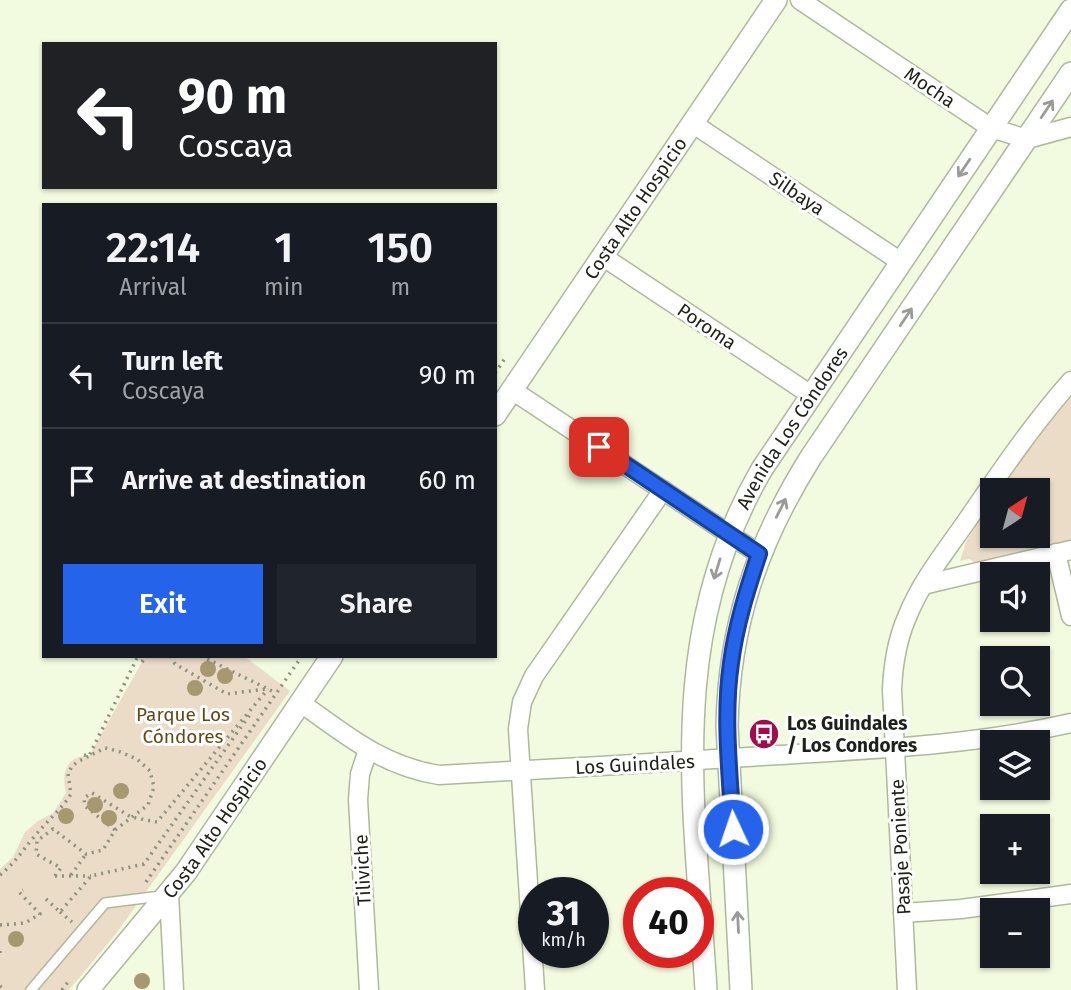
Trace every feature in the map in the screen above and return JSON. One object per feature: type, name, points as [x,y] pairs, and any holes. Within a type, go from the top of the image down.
[{"type":"street","name":"Costa Alto Hospicio","points":[[497,412],[776,0]]},
{"type":"street","name":"Mocha","points":[[800,0],[991,128],[1027,139]]},
{"type":"street","name":"Avenida Los Cóndores","points":[[706,990],[691,720],[700,640],[714,580],[729,534],[762,469],[1071,10]]},
{"type":"street","name":"Avenida Los Cóndores","points":[[741,990],[728,705],[731,664],[747,590],[759,554],[783,504],[804,469],[1071,74]]},
{"type":"street","name":"Silbaya","points":[[692,123],[901,262]]},
{"type":"street","points":[[1027,139],[1071,127]]},
{"type":"street","name":"Poroma","points":[[603,256],[811,395]]},
{"type":"street","name":"Pasaje Poniente","points":[[907,990],[892,690],[895,654],[906,619],[923,585],[1017,447],[1071,381]]},
{"type":"street","points":[[512,390],[759,554]]},
{"type":"street","points":[[535,990],[519,715],[527,688],[663,490]]},
{"type":"street","points":[[923,585],[1064,552],[1071,616]]},
{"type":"street","name":"Costa Alto Hospicio","points":[[79,985],[169,894],[331,658]]},
{"type":"street","name":"Los Guindales","points":[[301,703],[368,750],[399,766],[439,775],[895,748],[982,740],[1071,723]]},
{"type":"street","name":"Tiliviche","points":[[368,750],[360,774],[358,800],[369,990]]},
{"type":"street","points":[[169,894],[174,990]]},
{"type":"street","points":[[903,913],[961,909],[1071,894]]},
{"type":"lane","points":[[31,990],[105,903],[169,894]]},
{"type":"path","points":[[87,756],[137,658]]},
{"type":"path","points":[[142,662],[145,658]]},
{"type":"path","points":[[172,658],[175,664],[228,694],[268,689]]},
{"type":"path","points":[[205,658],[276,693]]},
{"type":"path","points":[[133,901],[301,658]]},
{"type":"path","points":[[115,830],[85,806],[84,798],[92,793],[131,817],[157,822],[268,689]]},
{"type":"path","points":[[86,854],[52,829],[37,841],[36,854],[61,868],[55,876],[91,876],[144,864],[268,689]]},
{"type":"path","points":[[0,875],[17,861],[32,839],[63,807],[71,794],[68,774],[72,766],[105,748],[137,759],[150,771],[154,787],[148,805],[115,830],[103,850],[86,854],[71,876]]},
{"type":"path","points":[[46,899],[60,912],[91,876]]},
{"type":"path","points":[[0,925],[25,923],[40,914],[19,892],[23,890]]},
{"type":"path","points":[[62,990],[79,985]]},
{"type":"path","points":[[0,986],[5,990]]},
{"type":"green space","points":[[1071,393],[1071,542],[1050,547],[1050,478],[1006,478]]},
{"type":"green space","points":[[980,519],[980,548],[1044,548],[976,563],[969,559],[960,561],[966,542]]},
{"type":"green space","name":"Parque Los Cóndores","points":[[139,658],[247,658],[290,691],[115,935],[69,990],[0,990],[0,869],[13,857],[25,832],[53,813],[66,793],[64,779],[67,767],[75,759],[89,756],[142,662]]},
{"type":"place","name":"Los Guindales / Los Condores","points":[[764,734]]},
{"type":"route","points":[[599,447],[759,554],[737,626],[728,695],[727,726],[733,829]]}]
